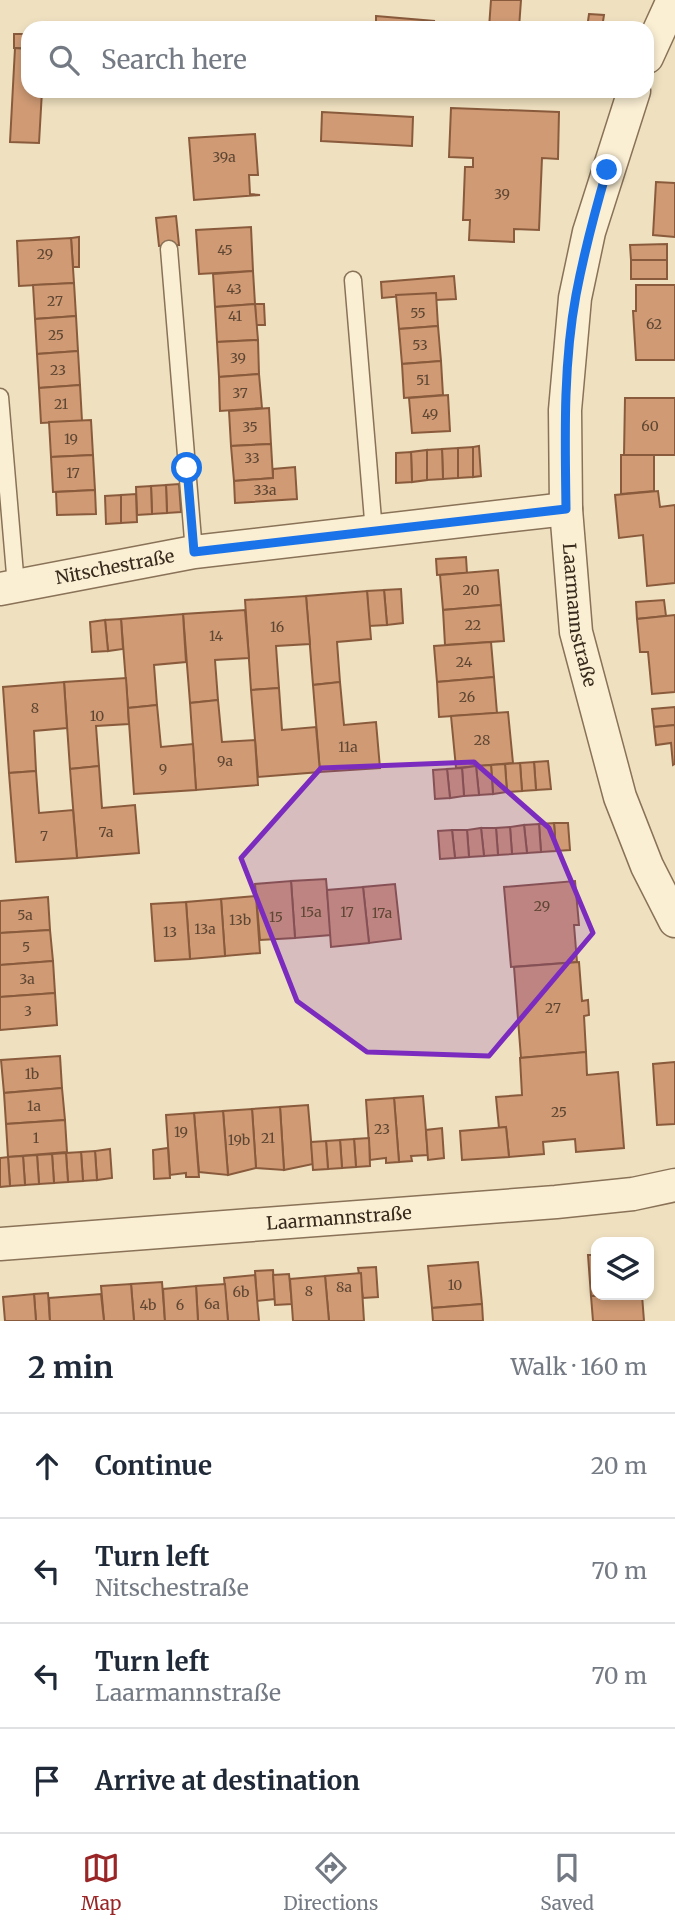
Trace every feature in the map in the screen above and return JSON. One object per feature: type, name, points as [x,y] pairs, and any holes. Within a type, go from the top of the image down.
[{"type":"street","points":[[654,42],[673,0]]},
{"type":"street","name":"Laarmannstraße","points":[[632,98],[589,232],[575,298],[565,410],[566,509],[576,632],[620,797],[648,866],[675,921]]},
{"type":"street","name":"Nitschestraße","points":[[8,587],[194,552],[566,509]]},
{"type":"street","name":"Laarmannstraße","points":[[0,1244],[556,1202],[632,1194],[675,1185]]},
{"type":"lane","points":[[169,249],[194,552]]},
{"type":"lane","points":[[353,280],[374,532]]},
{"type":"lane","points":[[0,397],[8,587]]},
{"type":"highlighted area","points":[[474,762],[549,828],[593,933],[489,1056],[367,1052],[297,1001],[241,858],[321,768]]},
{"type":"building","points":[[491,0],[521,0],[520,21],[490,21]]},
{"type":"building","points":[[589,14],[604,15],[603,21],[588,21]]},
{"type":"building","points":[[376,16],[434,21],[376,21]]},
{"type":"building","points":[[14,34],[21,34],[21,48],[14,48]]},
{"type":"building","points":[[15,48],[21,48],[21,98],[42,98],[39,143],[10,142]]},
{"type":"building","points":[[451,108],[559,112],[558,159],[542,158],[539,230],[514,229],[514,242],[469,240],[470,220],[463,220],[465,167],[473,167],[473,158],[449,157]]},
{"type":"building","points":[[322,112],[413,117],[412,146],[321,141]]},
{"type":"building","points":[[255,134],[258,175],[249,175],[250,194],[260,195],[194,200],[189,138]]},
{"type":"building","points":[[656,182],[675,183],[675,237],[653,235]]},
{"type":"building","points":[[176,216],[179,245],[159,246],[156,218]]},
{"type":"building","points":[[251,227],[253,271],[199,274],[196,230]]},
{"type":"building","points":[[79,237],[79,267],[73,267],[71,238]]},
{"type":"building","points":[[71,238],[74,283],[19,286],[17,241]]},
{"type":"building","points":[[667,244],[667,260],[631,260],[630,245]]},
{"type":"building","points":[[631,260],[667,260],[667,279],[631,279]]},
{"type":"building","points":[[253,271],[255,304],[215,307],[213,274]]},
{"type":"building","points":[[454,276],[456,299],[436,300],[436,293],[382,298],[381,282]]},
{"type":"building","points":[[74,283],[76,316],[35,319],[33,285]]},
{"type":"building","points":[[636,285],[675,285],[675,360],[636,360],[633,311],[636,311]]},
{"type":"building","points":[[436,293],[438,326],[399,329],[396,295]]},
{"type":"building","points":[[255,304],[264,304],[265,325],[256,325]]},
{"type":"building","points":[[255,304],[258,340],[217,342],[215,307]]},
{"type":"building","points":[[76,316],[78,351],[37,354],[35,319]]},
{"type":"building","points":[[438,326],[441,361],[402,364],[399,329]]},
{"type":"building","points":[[258,340],[259,374],[219,377],[217,342]]},
{"type":"building","points":[[78,351],[80,385],[39,388],[37,354]]},
{"type":"building","points":[[441,361],[443,395],[404,398],[402,364]]},
{"type":"building","points":[[259,374],[262,408],[220,411],[219,377]]},
{"type":"building","points":[[80,385],[82,421],[41,423],[39,388]]},
{"type":"building","points":[[448,395],[450,431],[412,433],[409,398]]},
{"type":"building","points":[[625,398],[675,398],[675,455],[624,455]]},
{"type":"building","points":[[269,408],[271,444],[231,446],[229,411]]},
{"type":"building","points":[[91,420],[93,455],[51,457],[49,422]]},
{"type":"building","points":[[271,444],[273,478],[234,481],[231,446]]},
{"type":"building","points":[[479,446],[481,476],[473,477],[473,447]]},
{"type":"building","points":[[473,447],[473,477],[458,478],[458,448]]},
{"type":"building","points":[[458,448],[458,478],[443,479],[442,449]]},
{"type":"building","points":[[442,449],[443,479],[427,480],[427,450]]},
{"type":"building","points":[[427,450],[427,480],[412,482],[411,452]]},
{"type":"building","points":[[411,452],[412,482],[396,483],[396,453]]},
{"type":"building","points":[[93,455],[95,490],[53,492],[51,457]]},
{"type":"building","points":[[621,455],[654,455],[654,491],[621,494]]},
{"type":"building","points":[[295,467],[297,499],[235,503],[234,481],[273,478],[273,469]]},
{"type":"building","points":[[179,484],[181,512],[167,513],[166,485]]},
{"type":"building","points":[[166,485],[167,513],[152,514],[151,486]]},
{"type":"building","points":[[151,486],[152,514],[137,515],[136,487]]},
{"type":"building","points":[[95,490],[96,514],[57,515],[56,492]]},
{"type":"building","points":[[658,491],[660,507],[675,505],[675,583],[647,586],[643,535],[619,538],[615,495]]},
{"type":"building","points":[[136,494],[137,522],[121,523],[121,495]]},
{"type":"building","points":[[121,495],[121,523],[106,524],[105,496]]},
{"type":"building","points":[[466,557],[467,573],[437,575],[436,559]]},
{"type":"building","points":[[498,570],[501,605],[443,610],[440,575]]},
{"type":"building","points":[[401,589],[403,623],[387,625],[384,590]]},
{"type":"building","points":[[384,590],[387,625],[369,626],[367,591]]},
{"type":"building","points":[[367,591],[371,639],[337,642],[340,682],[313,685],[306,596]]},
{"type":"building","points":[[306,596],[310,644],[276,646],[279,688],[251,690],[245,600]]},
{"type":"building","points":[[664,600],[666,616],[637,619],[636,602]]},
{"type":"building","points":[[501,605],[504,641],[445,645],[443,610]]},
{"type":"building","points":[[245,610],[249,658],[215,660],[218,700],[190,703],[183,614]]},
{"type":"building","points":[[183,614],[186,662],[154,665],[157,705],[128,708],[121,619]]},
{"type":"building","points":[[675,615],[675,692],[652,694],[648,652],[640,652],[637,619]]},
{"type":"building","points":[[121,619],[123,649],[108,651],[105,620]]},
{"type":"building","points":[[105,620],[108,651],[92,652],[90,622]]},
{"type":"building","points":[[491,642],[494,677],[437,682],[434,646]]},
{"type":"building","points":[[494,677],[497,713],[439,717],[437,682]]},
{"type":"building","points":[[126,678],[129,724],[96,726],[99,766],[70,769],[64,682]]},
{"type":"building","points":[[64,682],[67,728],[34,731],[36,771],[9,773],[3,687]]},
{"type":"building","points":[[340,682],[344,725],[376,722],[380,768],[320,772],[313,685]]},
{"type":"building","points":[[279,688],[282,730],[316,727],[320,772],[258,777],[251,690]]},
{"type":"building","points":[[218,700],[222,742],[255,740],[258,785],[196,790],[190,703]]},
{"type":"building","points":[[157,705],[161,747],[193,744],[196,790],[134,794],[128,708]]},
{"type":"building","points":[[675,707],[675,725],[654,727],[652,709]]},
{"type":"building","points":[[508,712],[513,763],[456,768],[451,716]]},
{"type":"building","points":[[675,725],[673,765],[671,743],[656,745],[654,727]]},
{"type":"building","points":[[548,761],[551,789],[536,790],[534,762]]},
{"type":"building","points":[[534,762],[536,790],[522,791],[520,763]]},
{"type":"building","points":[[520,763],[522,791],[507,792],[505,764]]},
{"type":"building","points":[[505,764],[507,792],[493,794],[491,765]]},
{"type":"building","points":[[491,765],[493,794],[479,795],[476,766]]},
{"type":"building","points":[[99,766],[102,808],[135,805],[139,853],[77,858],[70,769]]},
{"type":"building","points":[[476,766],[479,795],[464,796],[462,768]]},
{"type":"building","points":[[462,768],[464,796],[450,798],[447,769]]},
{"type":"building","points":[[447,769],[450,798],[435,799],[433,770]]},
{"type":"building","points":[[36,771],[39,813],[73,810],[77,858],[16,862],[9,773]]},
{"type":"building","points":[[554,823],[568,823],[570,850],[556,851]]},
{"type":"building","points":[[554,823],[556,851],[541,852],[539,824]]},
{"type":"building","points":[[539,824],[541,852],[527,853],[524,825]]},
{"type":"building","points":[[524,825],[527,853],[512,854],[510,827]]},
{"type":"building","points":[[510,827],[512,854],[498,855],[496,828]]},
{"type":"building","points":[[481,828],[496,828],[498,855],[484,856]]},
{"type":"building","points":[[481,828],[484,856],[469,857],[467,830]]},
{"type":"building","points":[[452,830],[467,830],[469,857],[455,858]]},
{"type":"building","points":[[452,830],[455,858],[440,859],[438,831]]},
{"type":"building","points":[[326,879],[331,935],[295,938],[291,881]]},
{"type":"building","points":[[291,881],[295,938],[260,940],[255,884]]},
{"type":"building","points":[[575,881],[579,925],[574,925],[577,962],[511,967],[504,887]]},
{"type":"building","points":[[395,884],[401,939],[369,943],[363,887]]},
{"type":"building","points":[[363,887],[369,943],[331,947],[327,890]]},
{"type":"building","points":[[256,896],[260,953],[225,956],[221,899]]},
{"type":"building","points":[[48,897],[50,930],[0,933],[0,901]]},
{"type":"building","points":[[221,899],[225,956],[190,959],[186,902]]},
{"type":"building","points":[[186,902],[190,959],[155,961],[151,904]]},
{"type":"building","points":[[50,930],[53,961],[0,965],[0,933]]},
{"type":"building","points":[[53,961],[55,993],[0,997],[0,965]]},
{"type":"building","points":[[579,962],[582,1001],[588,1000],[589,1015],[584,1016],[586,1052],[521,1058],[514,967]]},
{"type":"building","points":[[55,993],[57,1025],[0,1030],[0,997]]},
{"type":"building","points":[[586,1052],[587,1075],[618,1072],[624,1148],[576,1152],[575,1139],[543,1142],[544,1154],[509,1157],[506,1127],[499,1128],[496,1097],[522,1095],[520,1058]]},
{"type":"building","points":[[60,1056],[62,1088],[4,1093],[1,1060]]},
{"type":"building","points":[[675,1062],[675,1124],[657,1125],[653,1064]]},
{"type":"building","points":[[62,1088],[65,1120],[6,1124],[4,1093]]},
{"type":"building","points":[[423,1096],[428,1155],[411,1156],[412,1161],[399,1162],[394,1098]]},
{"type":"building","points":[[394,1098],[399,1162],[386,1163],[386,1158],[370,1160],[366,1100]]},
{"type":"building","points":[[308,1105],[313,1164],[284,1170],[280,1107]]},
{"type":"building","points":[[280,1107],[284,1170],[256,1168],[252,1109]]},
{"type":"building","points":[[252,1109],[256,1168],[228,1175],[223,1111]]},
{"type":"building","points":[[223,1111],[228,1175],[199,1172],[194,1113]]},
{"type":"building","points":[[194,1113],[199,1177],[186,1177],[186,1173],[170,1175],[166,1115]]},
{"type":"building","points":[[65,1120],[67,1152],[8,1157],[6,1124]]},
{"type":"building","points":[[506,1127],[509,1157],[462,1160],[460,1131]]},
{"type":"building","points":[[442,1128],[444,1158],[428,1160],[426,1130]]},
{"type":"building","points":[[369,1138],[370,1166],[356,1167],[354,1139]]},
{"type":"building","points":[[354,1139],[356,1167],[342,1168],[340,1140]]},
{"type":"building","points":[[340,1140],[342,1168],[328,1169],[326,1141]]},
{"type":"building","points":[[326,1141],[328,1169],[313,1170],[311,1142]]},
{"type":"building","points":[[168,1148],[170,1178],[154,1179],[153,1150]]},
{"type":"building","points":[[110,1149],[112,1178],[97,1180],[95,1151]]},
{"type":"building","points":[[95,1151],[97,1180],[83,1181],[81,1152]]},
{"type":"building","points":[[81,1152],[83,1181],[68,1182],[66,1153]]},
{"type":"building","points":[[66,1153],[68,1182],[54,1183],[52,1154]]},
{"type":"building","points":[[52,1154],[54,1183],[39,1184],[37,1155]]},
{"type":"building","points":[[37,1155],[39,1184],[25,1185],[23,1156]]},
{"type":"building","points":[[23,1156],[25,1185],[10,1186],[8,1157]]},
{"type":"building","points":[[8,1157],[10,1186],[0,1187],[0,1158]]},
{"type":"building","points":[[588,1255],[591,1255],[591,1296]]},
{"type":"building","points":[[478,1262],[482,1304],[432,1308],[428,1266]]},
{"type":"building","points":[[376,1267],[378,1297],[363,1298],[358,1268]]},
{"type":"building","points":[[273,1270],[275,1299],[257,1301],[255,1271]]},
{"type":"building","points":[[361,1273],[364,1321],[329,1321],[325,1276]]},
{"type":"building","points":[[289,1274],[292,1304],[275,1305],[273,1275]]},
{"type":"building","points":[[255,1275],[259,1321],[228,1321],[224,1278]]},
{"type":"building","points":[[325,1276],[329,1321],[293,1321],[290,1279]]},
{"type":"building","points":[[162,1282],[165,1321],[134,1321],[131,1284]]},
{"type":"building","points":[[131,1284],[134,1321],[104,1321],[101,1286]]},
{"type":"building","points":[[225,1284],[228,1321],[198,1321],[196,1286]]},
{"type":"building","points":[[196,1286],[198,1321],[165,1321],[163,1289]]},
{"type":"building","points":[[48,1293],[50,1321],[36,1321],[34,1294]]},
{"type":"building","points":[[34,1294],[36,1321],[5,1321],[3,1297]]},
{"type":"building","points":[[101,1294],[104,1321],[50,1321],[49,1298]]},
{"type":"building","points":[[591,1300],[642,1300],[644,1321],[593,1321]]},
{"type":"building","points":[[482,1304],[483,1321],[433,1321],[432,1308]]},
{"type":"route","points":[[187,468],[194,552],[566,509],[565,410],[575,298],[589,232],[607,170]]}]
